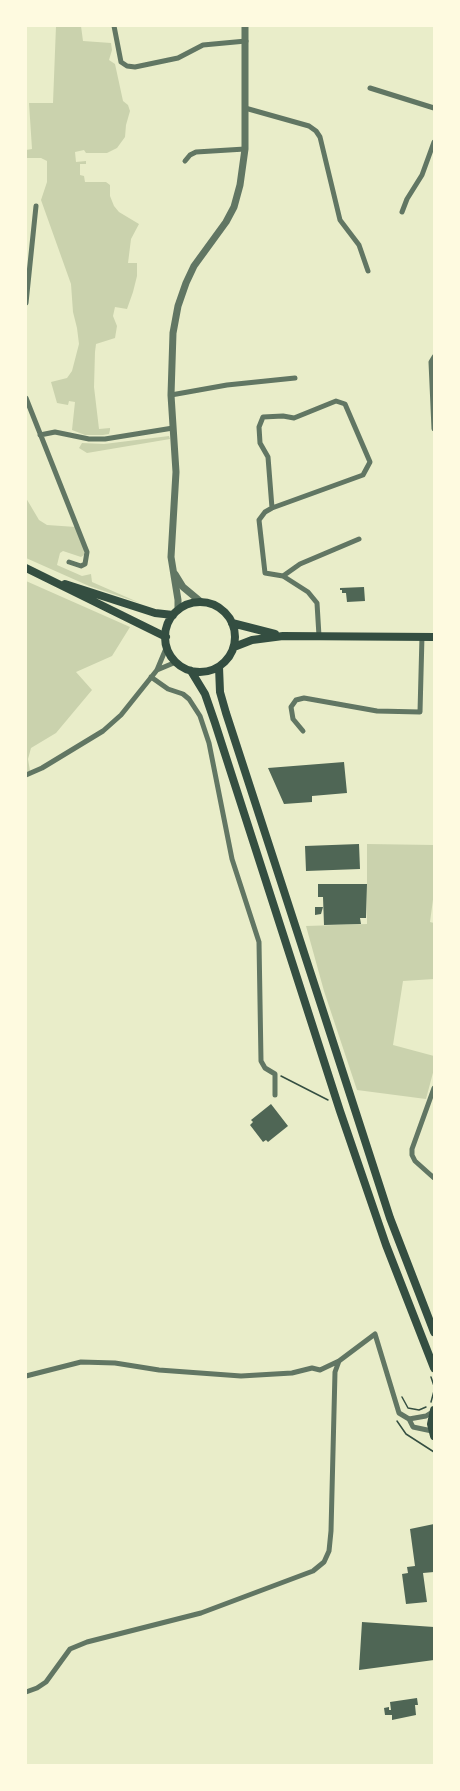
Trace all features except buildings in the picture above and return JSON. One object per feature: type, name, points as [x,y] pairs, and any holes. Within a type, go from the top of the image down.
[{"type":"main road","points":[[26,568],[166,641]]},
{"type":"main road","points":[[54,581],[155,613],[176,613]]},
{"type":"main road","points":[[191,671],[210,671],[219,667],[234,647],[232,623],[220,608],[201,602],[185,606],[176,613],[168,625],[166,641],[176,662],[191,671],[205,694],[340,1111],[386,1245],[435,1368]]},
{"type":"main road","points":[[232,623],[283,636]]},
{"type":"main road","points":[[234,647],[252,640],[283,636],[435,637]]},
{"type":"main road","points":[[219,667],[220,692],[226,713],[318,997],[390,1218],[435,1332]]},
{"type":"main road","points":[[433,1434],[434,1410]]},
{"type":"street","points":[[114,26],[121,62],[135,67],[178,58],[203,45],[246,40]]},
{"type":"street","points":[[176,613],[171,557],[176,472],[171,395],[172,348],[178,306],[190,273],[226,222],[234,207],[243,174],[245,26]]},
{"type":"street","points":[[370,88],[435,108]]},
{"type":"street","points":[[245,108],[309,126],[320,136],[340,220],[358,245],[368,271]]},
{"type":"street","points":[[402,212],[422,175],[435,142]]},
{"type":"street","points":[[185,161],[196,152],[245,149]]},
{"type":"street","points":[[26,303],[36,206]]},
{"type":"street","points":[[435,357],[431,362],[435,429]]},
{"type":"street","points":[[171,395],[228,385],[295,378]]},
{"type":"street","points":[[26,398],[87,552],[85,564],[81,566],[69,562]]},
{"type":"street","points":[[272,508],[268,457],[260,443],[259,427],[263,417],[294,418],[336,401],[345,404],[370,462],[363,475],[272,508],[264,512],[260,520],[265,573],[283,576],[308,591],[317,603],[319,636]]},
{"type":"street","points":[[40,435],[55,432],[89,439],[105,439],[173,428]]},
{"type":"street","points":[[283,576],[300,564],[359,539]]},
{"type":"street","points":[[174,572],[183,587],[201,602]]},
{"type":"street","points":[[303,731],[293,719],[291,707],[296,700],[304,698],[377,711],[420,712],[422,636]]},
{"type":"street","points":[[26,775],[42,768],[103,731],[121,715],[157,670],[166,641]]},
{"type":"street","points":[[157,670],[176,662]]},
{"type":"street","points":[[151,678],[168,689],[183,694],[195,706],[213,756],[232,859],[259,942],[261,1061],[265,1068],[275,1074],[275,1095]]},
{"type":"street","points":[[435,1088],[412,1149],[412,1155],[415,1161],[435,1178]]},
{"type":"street","points":[[26,1376],[81,1362],[115,1363],[159,1370],[241,1376],[292,1373],[312,1368],[320,1370],[339,1361],[375,1334],[399,1413],[409,1419],[413,1426],[433,1434]]},
{"type":"street","points":[[26,1692],[46,1682],[70,1649],[87,1642],[201,1613],[313,1571],[324,1562],[329,1551],[331,1531],[335,1372],[339,1361]]},
{"type":"street","points":[[409,1419],[426,1416],[434,1410]]},
{"type":"path","points":[[275,1074],[329,1101]]},
{"type":"path","points":[[394,1394],[400,1392],[408,1408],[419,1410],[430,1404],[435,1391]]},
{"type":"path","points":[[413,1440],[435,1452]]},
{"type":"green space","points":[[56,26],[81,26],[83,41],[111,43],[112,50],[109,60],[115,64],[123,101],[128,105],[130,111],[125,137],[117,148],[107,153],[86,153],[84,150],[75,152],[76,162],[86,161],[86,164],[80,164],[80,175],[84,176],[85,182],[106,182],[110,185],[110,196],[114,206],[119,212],[139,224],[131,239],[128,263],[137,263],[137,276],[127,309],[115,307],[113,316],[117,326],[115,338],[96,344],[94,387],[99,429],[110,428],[109,434],[103,435],[85,435],[72,430],[75,402],[69,401],[68,405],[57,403],[51,382],[67,378],[72,371],[79,344],[71,284],[41,200],[47,182],[47,161],[41,158],[26,158],[26,150],[32,149],[29,103],[53,103]]},
{"type":"green space","points":[[169,436],[170,439],[87,453],[79,448],[82,443],[104,444]]},
{"type":"green space","points":[[26,498],[39,520],[47,525],[76,527],[84,548],[84,555],[81,557],[63,551],[60,553],[57,565],[82,576],[91,574],[92,582],[140,603],[89,586],[26,558]]},
{"type":"green space","points":[[26,581],[130,627],[112,656],[76,672],[92,690],[56,733],[31,748],[28,759],[30,771],[26,772]]},
{"type":"green space","points":[[367,844],[434,845],[434,892],[430,922],[434,923],[434,979],[403,981],[393,1045],[434,1056],[434,1069],[426,1099],[357,1090],[324,991],[306,926],[367,924]]}]
